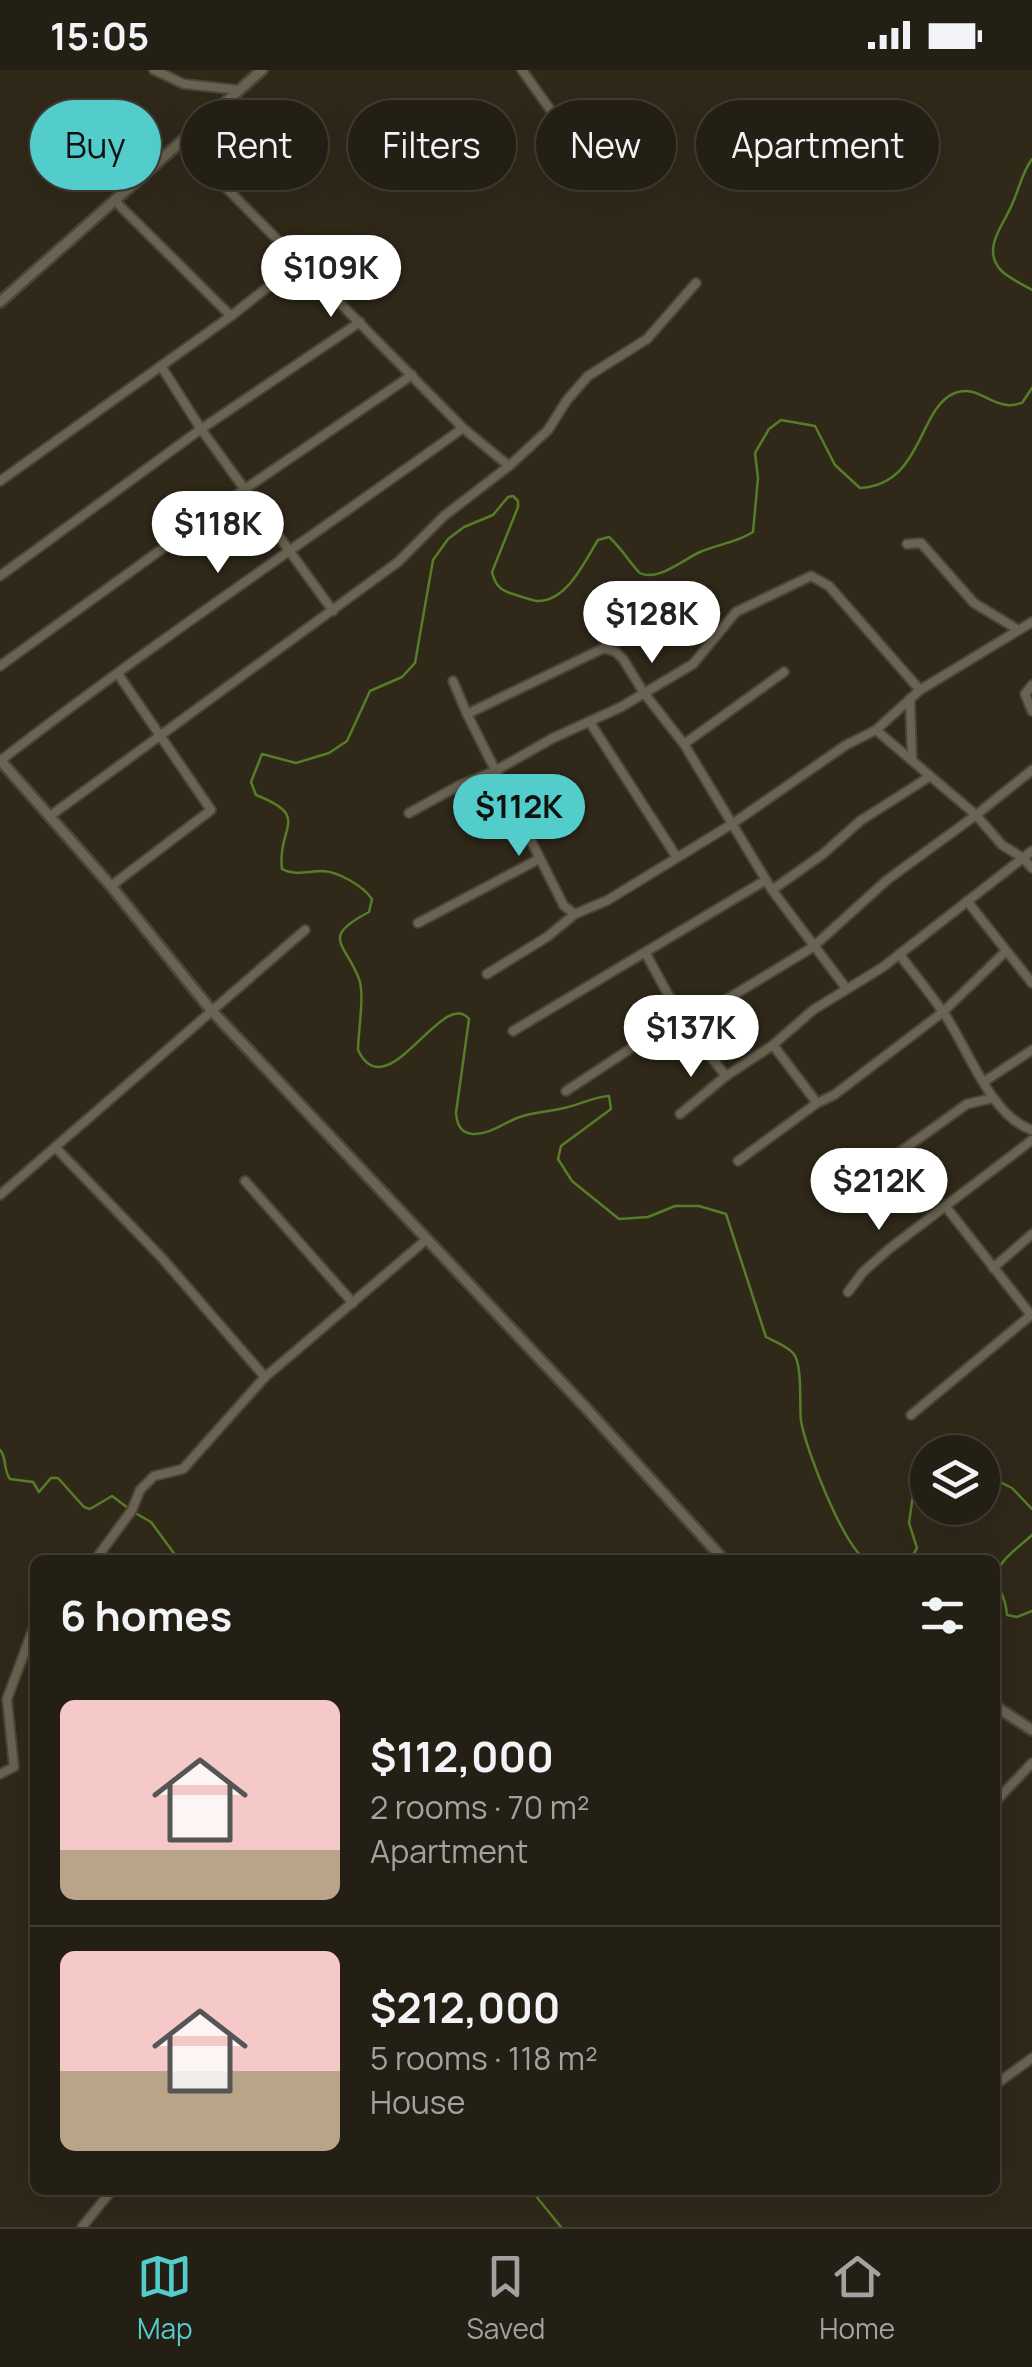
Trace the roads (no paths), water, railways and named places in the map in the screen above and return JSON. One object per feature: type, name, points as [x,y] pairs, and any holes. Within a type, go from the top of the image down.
[{"type":"street","points":[[154,70],[184,84],[239,90]]},
{"type":"street","points":[[228,100],[262,70]]},
{"type":"street","points":[[522,70],[543,100]]},
{"type":"street","points":[[0,302],[181,144]]},
{"type":"street","points":[[229,190],[463,428],[509,466]]},
{"type":"street","points":[[114,200],[231,316]]},
{"type":"street","points":[[0,482],[300,262]]},
{"type":"street","points":[[50,816],[398,562],[449,512],[548,430],[588,376],[647,339],[696,283]]},
{"type":"street","points":[[0,576],[202,429],[360,322]]},
{"type":"street","points":[[160,366],[333,611]]},
{"type":"street","points":[[0,666],[246,489],[412,376]]},
{"type":"street","points":[[463,428],[292,552],[219,598],[0,760],[112,886],[211,1010],[586,1408],[716,1555]]},
{"type":"street","points":[[907,544],[921,543],[974,603],[1017,629]]},
{"type":"street","points":[[409,814],[553,738],[591,724],[693,664],[736,612],[811,576],[829,586],[920,690]]},
{"type":"street","points":[[488,974],[575,914],[608,900],[732,824],[846,745],[876,730],[920,690],[1032,622]]},
{"type":"street","points":[[467,714],[604,648],[616,652],[684,744],[772,890],[812,948],[846,988]]},
{"type":"street","points":[[684,744],[784,672]]},
{"type":"street","points":[[112,886],[210,810],[118,674]]},
{"type":"street","points":[[453,681],[564,906],[575,914]]},
{"type":"street","points":[[1032,684],[1026,694],[1032,711]]},
{"type":"street","points":[[910,699],[912,760]]},
{"type":"street","points":[[591,724],[676,856]]},
{"type":"street","points":[[876,730],[1032,868]]},
{"type":"street","points":[[566,1091],[682,1020],[812,948],[887,880],[1032,770]]},
{"type":"street","points":[[772,890],[823,854],[860,821],[929,777]]},
{"type":"street","points":[[680,1114],[726,1076],[774,1046],[806,1015],[883,967],[1032,851]]},
{"type":"street","points":[[418,923],[540,858]]},
{"type":"street","points":[[512,1032],[766,880]]},
{"type":"street","points":[[967,901],[1032,983]]},
{"type":"street","points":[[0,1196],[305,930]]},
{"type":"street","points":[[738,1161],[817,1103],[834,1095],[943,1012],[1006,951]]},
{"type":"street","points":[[646,954],[682,1020],[726,1076]]},
{"type":"street","points":[[898,954],[943,1012],[993,1098],[1014,1121],[1032,1130]]},
{"type":"street","points":[[774,1046],[817,1103]]},
{"type":"street","points":[[985,1082],[1032,1050]]},
{"type":"street","points":[[837,1197],[971,1102],[993,1098]]},
{"type":"street","points":[[848,1292],[890,1248],[1032,1140]]},
{"type":"street","points":[[55,1147],[162,1258],[265,1377]]},
{"type":"street","points":[[245,1181],[352,1302]]},
{"type":"street","points":[[911,1415],[1031,1315],[946,1207]]},
{"type":"street","points":[[993,1268],[1032,1234]]},
{"type":"street","points":[[100,1555],[132,1510],[140,1490],[154,1476],[183,1469],[265,1377],[427,1239]]},
{"type":"street","points":[[0,1774],[14,1767],[7,1699],[30,1637]]},
{"type":"street","points":[[1000,1709],[1032,1730]]},
{"type":"street","points":[[1000,1797],[1032,1763]]},
{"type":"street","points":[[1000,2081],[1032,2058]]},
{"type":"street","points":[[82,2227],[108,2195]]},
{"type":"waterway","points":[[1032,159],[993,251],[1002,271],[1032,290]]},
{"type":"waterway","points":[[861,1555],[837,1517],[810,1453],[801,1421],[796,1358],[787,1348],[766,1337],[726,1214],[699,1206],[675,1206],[648,1217],[619,1219],[572,1181],[558,1159],[561,1146],[611,1109],[609,1096],[523,1116],[485,1133],[462,1130],[456,1113],[469,1019],[458,1013],[445,1018],[399,1058],[384,1066],[370,1065],[358,1050],[361,986],[340,935],[369,912],[372,899],[336,874],[282,869],[288,817],[273,803],[256,795],[251,782],[262,754],[296,763],[329,753],[347,741],[370,691],[402,677],[415,663],[433,560],[448,539],[464,527],[493,515],[508,497],[513,496],[518,507],[493,577],[509,593],[548,600],[574,579],[598,540],[609,537],[638,571],[647,575],[663,572],[700,552],[753,532],[758,478],[755,453],[769,429],[781,420],[815,426],[835,465],[860,488],[881,484],[896,474],[933,413],[955,393],[969,391],[1011,405],[1022,403],[1032,388]]},
{"type":"waterway","points":[[0,1450],[10,1479],[33,1482],[39,1492],[51,1478],[58,1478],[84,1507],[90,1509],[112,1496],[128,1508]]},
{"type":"waterway","points":[[1000,1482],[1012,1488],[1032,1509]]},
{"type":"waterway","points":[[137,1514],[151,1522],[175,1555]]},
{"type":"waterway","points":[[910,1516],[917,1548],[913,1555]]},
{"type":"waterway","points":[[1000,1567],[1032,1535]]},
{"type":"waterway","points":[[1000,1590],[1007,1615],[1017,1617],[1032,1611]]},
{"type":"waterway","points":[[535,2195],[561,2227]]}]
